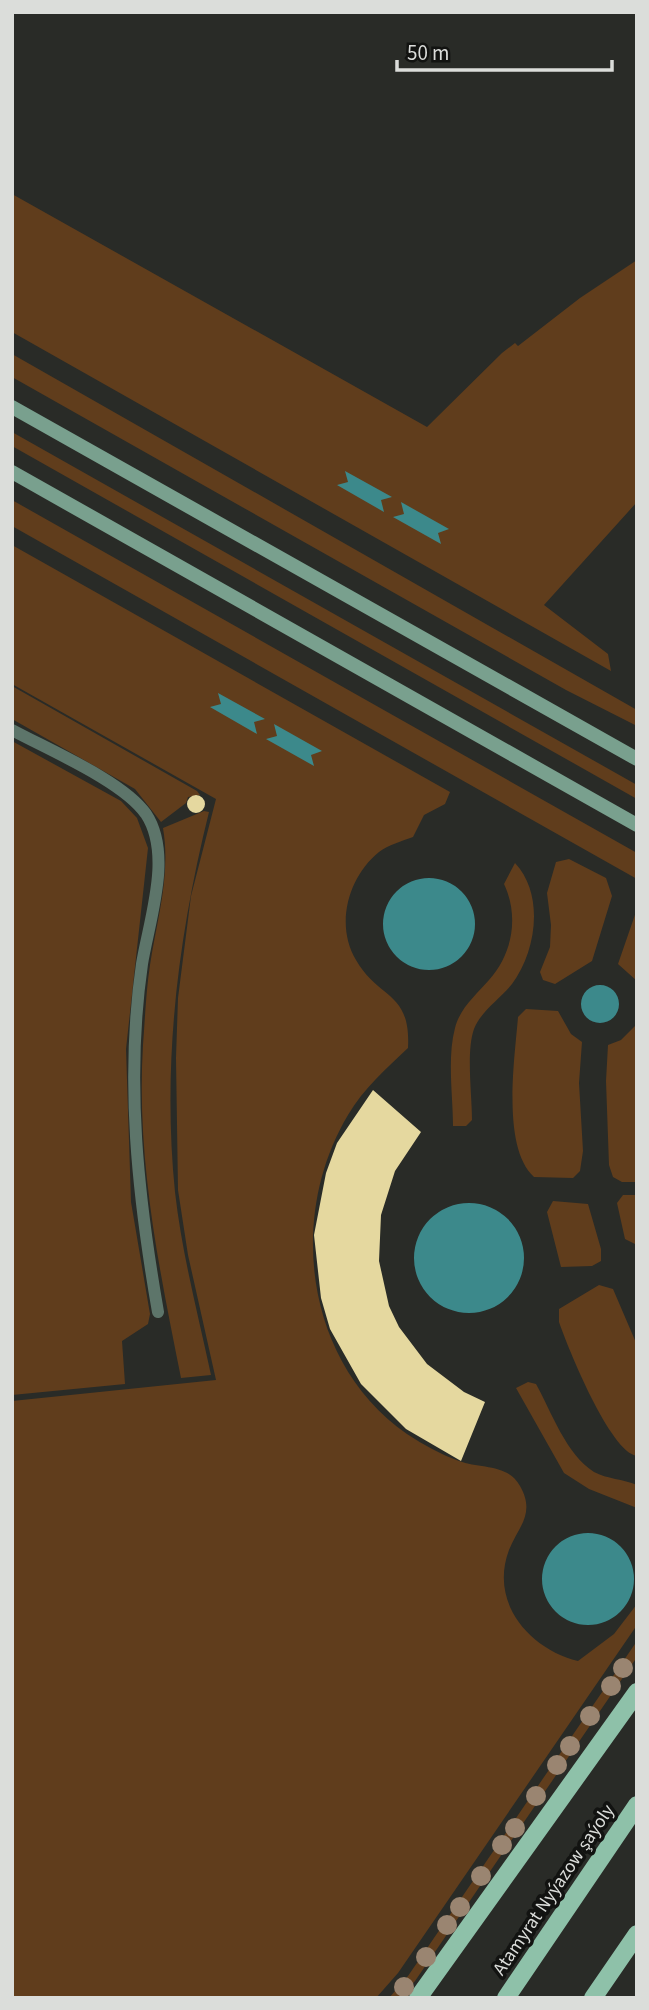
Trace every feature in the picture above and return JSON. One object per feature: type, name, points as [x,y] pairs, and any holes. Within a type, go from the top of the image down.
[{"type":"main road","points":[[418,1998],[637,1692]]},
{"type":"main road","name":"Atamyrat Nyýazow şaýoly","points":[[506,1998],[637,1805]]},
{"type":"main road","points":[[593,1998],[637,1934]]},
{"type":"street","points":[[12,407],[637,759]]},
{"type":"street","points":[[12,472],[637,825]]},
{"type":"lane","points":[[12,730],[128,795],[145,814],[153,830],[157,868],[142,967],[134,1048],[134,1133],[140,1200],[158,1312]]},
{"type":"shaded area","points":[[12,194],[427,427],[502,353],[515,343],[518,346],[580,298],[637,260],[637,502],[544,605],[608,654],[611,671],[12,332]]},
{"type":"shaded area","points":[[12,354],[637,710],[637,726],[566,690],[12,377]]},
{"type":"shaded area","points":[[12,432],[637,785],[637,799],[12,446]]},
{"type":"shaded area","points":[[12,500],[637,853],[637,879],[12,526]]},
{"type":"shaded area","points":[[12,545],[450,792],[445,804],[424,815],[413,837],[395,843],[368,862],[359,874],[348,902],[346,932],[350,946],[365,973],[399,1006],[408,1029],[408,1048],[354,1105],[329,1155],[317,1198],[313,1242],[316,1286],[327,1329],[346,1369],[373,1404],[407,1434],[426,1446],[459,1461],[501,1470],[515,1479],[520,1486],[526,1512],[509,1550],[504,1569],[505,1588],[509,1605],[530,1635],[560,1655],[578,1661],[614,1634],[637,1604],[637,1625],[398,1973],[376,1998],[12,1998],[12,1401],[216,1380],[188,1255],[178,1190],[176,1058],[178,998],[191,896],[216,799],[12,684]]},
{"type":"shaded area","points":[[12,686],[200,795],[188,797],[186,803],[161,822],[135,789],[12,719]]},
{"type":"shaded area","points":[[12,741],[121,801],[137,818],[148,848],[126,1049],[131,1202],[150,1314],[148,1324],[122,1341],[125,1384],[12,1395]]},
{"type":"shaded area","points":[[204,811],[209,812],[181,953],[170,1096],[171,1144],[178,1215],[211,1375],[181,1378],[157,1254],[146,1171],[143,1045],[149,975],[164,880],[163,828]]},
{"type":"shaded area","points":[[569,859],[606,878],[612,896],[592,961],[555,984],[543,980],[540,972],[550,947],[551,925],[547,893],[556,862]]},
{"type":"shaded area","points":[[515,863],[531,891],[534,924],[531,940],[527,956],[512,984],[486,1011],[474,1029],[470,1061],[472,1120],[466,1126],[453,1126],[451,1064],[455,1028],[465,1008],[504,958],[512,921],[509,896],[504,884]]},
{"type":"shaded area","points":[[637,909],[637,981],[618,964]]},
{"type":"shaded area","points":[[526,1009],[558,1011],[571,1034],[582,1042],[579,1083],[583,1151],[580,1171],[573,1178],[534,1177],[524,1163],[517,1145],[512,1101],[513,1077],[518,1017]]},
{"type":"shaded area","points":[[637,1024],[637,1182],[622,1182],[613,1177],[609,1165],[606,1081],[608,1045],[621,1040]]},
{"type":"shaded area","points":[[623,1195],[637,1195],[637,1245],[625,1239],[617,1203]]},
{"type":"shaded area","points":[[553,1201],[588,1204],[601,1249],[601,1261],[592,1266],[561,1267],[547,1212]]},
{"type":"shaded area","points":[[599,1285],[613,1289],[637,1345],[637,1456],[626,1450],[603,1419],[559,1322],[559,1309]]},
{"type":"shaded area","points":[[528,1382],[536,1384],[568,1444],[584,1464],[599,1474],[637,1485],[637,1508],[589,1489],[564,1473],[516,1388]]},
{"type":"shaded area","points":[[637,1641],[637,1657],[415,1981],[400,1998],[389,1998],[408,1976]]},
{"type":"water","points":[[345,471],[392,497],[381,500],[384,512],[337,485],[348,482]]},
{"type":"water","points":[[401,502],[449,529],[438,533],[441,544],[393,517],[404,514]]},
{"type":"water","points":[[218,693],[265,719],[254,722],[257,734],[210,707],[221,704]]},
{"type":"water","points":[[274,724],[322,751],[311,755],[314,766],[266,739],[277,736]]},
{"type":"water","points":[[429,878],[446,882],[461,892],[471,907],[475,924],[471,941],[461,956],[446,966],[429,970],[412,966],[397,956],[387,941],[383,924],[387,907],[397,892],[412,882]]},
{"type":"water","points":[[600,985],[614,990],[619,1004],[614,1018],[600,1023],[586,1018],[581,1004],[586,990]]},
{"type":"water","points":[[469,1203],[490,1207],[508,1219],[520,1237],[524,1258],[520,1279],[508,1297],[490,1309],[469,1313],[448,1309],[430,1297],[418,1279],[414,1258],[418,1237],[430,1219],[448,1207]]},
{"type":"water","points":[[588,1533],[605,1537],[620,1547],[630,1562],[634,1579],[630,1596],[620,1611],[605,1621],[588,1625],[571,1621],[556,1611],[546,1596],[542,1579],[546,1562],[556,1547],[571,1537]]},
{"type":"building","points":[[192,795],[200,795],[205,804],[203,811],[192,813],[187,808],[187,800]]},
{"type":"building","points":[[373,1090],[421,1132],[395,1171],[381,1215],[379,1261],[389,1306],[399,1327],[427,1364],[464,1392],[485,1402],[461,1461],[406,1429],[361,1384],[330,1329],[321,1298],[314,1235],[326,1173],[337,1143]]}]
